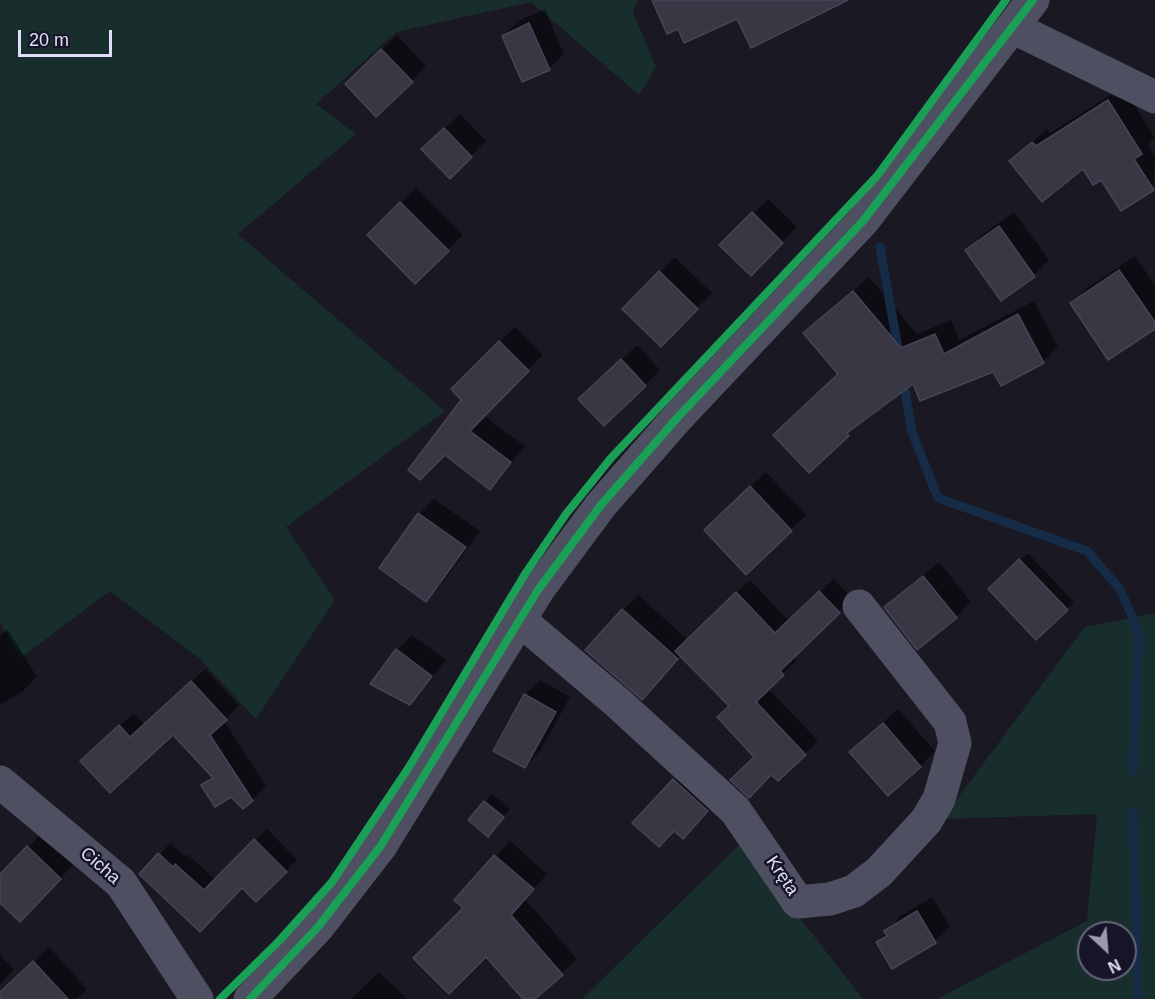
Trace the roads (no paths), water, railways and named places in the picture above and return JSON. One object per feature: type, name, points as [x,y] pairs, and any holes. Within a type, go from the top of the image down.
[{"type":"street","points":[[250,999],[318,927],[380,847],[446,744],[520,620],[580,532],[640,458],[863,221],[1033,0]]},
{"type":"street","points":[[1012,27],[1155,96]]},
{"type":"street","name":"Kręta","points":[[520,620],[618,703],[735,810],[798,902],[830,899],[854,891],[879,872],[926,821],[950,766],[955,743],[950,722],[859,606]]},
{"type":"street","name":"Cicha","points":[[0,782],[121,883],[197,999]]},
{"type":"waterway","points":[[880,247],[899,354]]},
{"type":"waterway","points":[[903,379],[912,432],[938,498],[1087,551],[1120,589],[1139,632],[1133,771]]},
{"type":"waterway","points":[[1133,811],[1138,999]]}]
